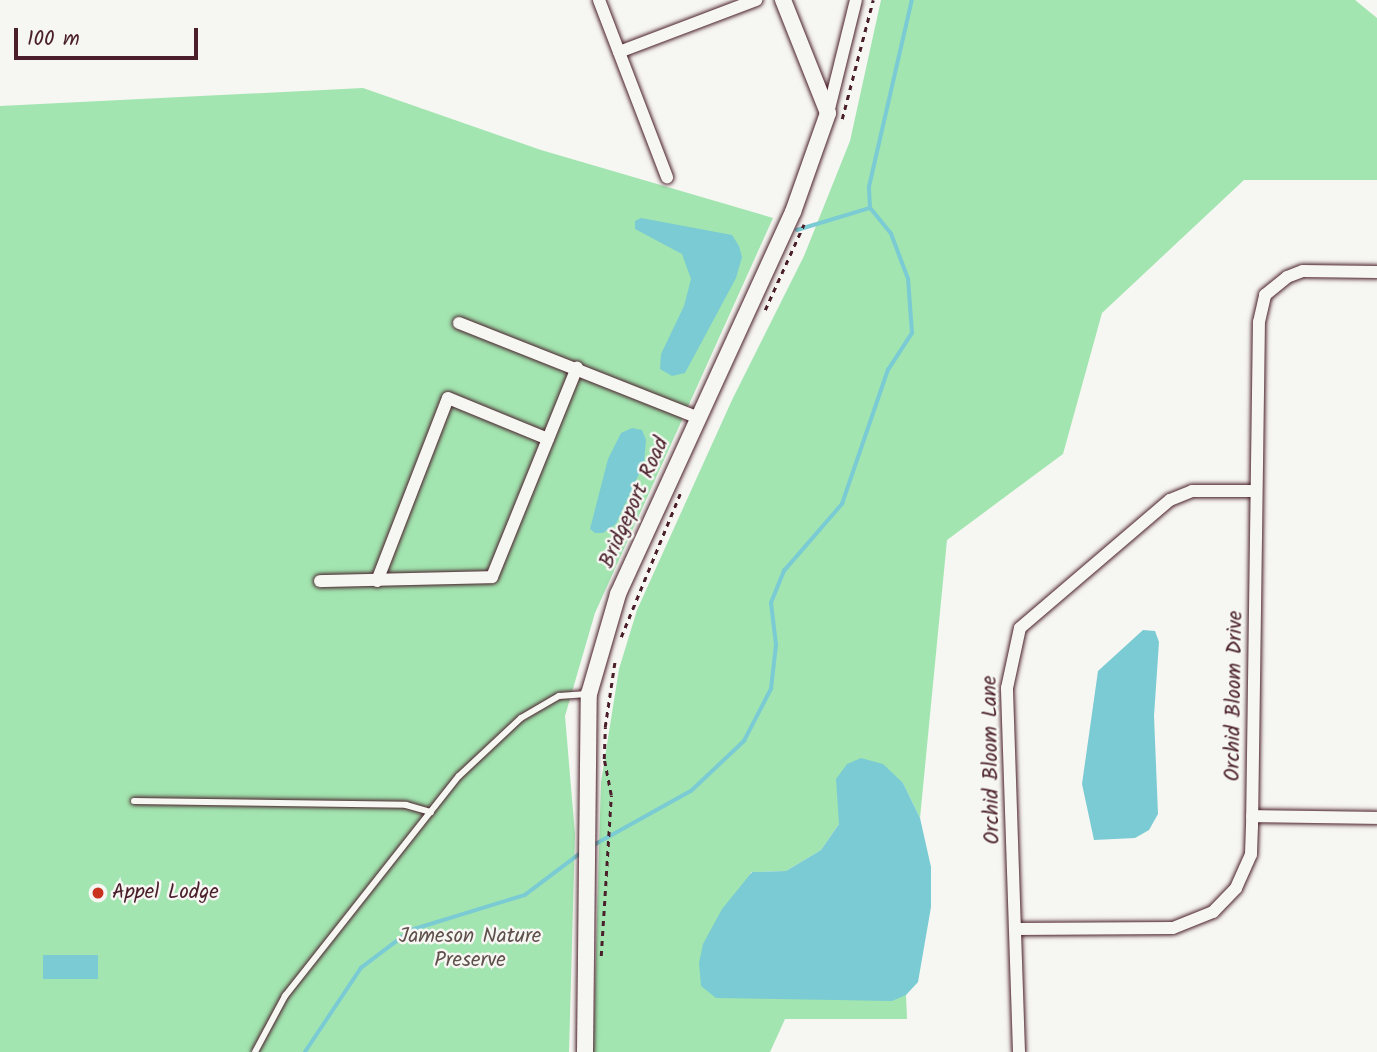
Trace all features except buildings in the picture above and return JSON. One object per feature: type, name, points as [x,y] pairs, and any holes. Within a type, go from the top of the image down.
[{"type":"street","points":[[599,0],[667,177]]},
{"type":"street","points":[[619,52],[756,0]]},
{"type":"street","points":[[783,0],[835,118]]},
{"type":"street","name":"Bridgeport Road","points":[[585,1052],[589,694],[618,594],[696,417],[835,118],[856,0]]},
{"type":"street","name":"Orchid Bloom Drive","points":[[1015,929],[1173,928],[1213,912],[1232,894],[1251,854],[1259,322],[1265,295],[1287,277],[1303,271],[1377,272]]},
{"type":"street","points":[[459,323],[696,417]]},
{"type":"street","points":[[320,581],[492,577],[577,368]]},
{"type":"street","points":[[377,581],[447,398],[548,439]]},
{"type":"street","name":"Orchid Bloom Lane","points":[[1019,1052],[1007,688],[1020,628],[1170,500],[1192,491],[1256,491]]},
{"type":"street","points":[[1252,816],[1377,818]]},
{"type":"lane","points":[[255,1052],[285,996],[459,776],[521,718],[559,696],[589,694]]},
{"type":"lane","points":[[134,801],[406,805],[431,812]]},
{"type":"path","points":[[835,118],[873,0]]},
{"type":"path","points":[[764,311],[807,217]]},
{"type":"path","points":[[620,642],[683,488]]},
{"type":"path","points":[[600,966],[609,879],[611,795],[604,760],[605,727],[615,655]]},
{"type":"green space","points":[[881,0],[1355,0],[1377,18],[1377,180],[1244,180],[1102,313],[1063,454],[947,540],[920,818],[903,783],[839,824],[821,850],[786,871],[751,872],[716,998],[906,995],[907,1019],[785,1019],[770,1052],[593,1052],[601,782],[619,669],[637,610],[732,400],[804,256],[850,141]]},
{"type":"green space","name":"Jameson Nature Preserve","points":[[363,88],[541,150],[773,218],[595,613],[565,716],[575,834],[569,1052],[0,1052],[0,106]]},
{"type":"water","points":[[641,218],[732,235],[739,246],[742,257],[736,278],[685,373],[672,376],[660,369],[661,354],[684,306],[691,279],[682,254],[635,229],[635,221]]},
{"type":"water","points":[[632,428],[642,430],[646,440],[644,463],[616,524],[603,533],[595,533],[590,529],[608,459],[621,433]]},
{"type":"water","points":[[1143,630],[1155,631],[1159,642],[1154,716],[1158,814],[1149,830],[1135,838],[1094,840],[1082,784],[1098,671]]},
{"type":"water","points":[[861,758],[883,764],[903,783],[920,818],[931,867],[931,907],[918,982],[906,995],[892,1001],[716,998],[701,986],[699,963],[703,944],[722,909],[752,872],[786,871],[821,850],[839,824],[836,779],[847,764]]},
{"type":"water","points":[[43,955],[98,955],[98,979],[43,979]]},
{"type":"waterway","points":[[592,846],[691,791],[744,741],[771,689],[776,645],[771,603],[784,571],[842,504],[888,370],[912,333],[908,279],[891,234],[870,208],[869,187],[912,0]]},
{"type":"waterway","points":[[797,230],[870,208]]},
{"type":"waterway","points":[[305,1052],[361,968],[411,930],[525,895],[582,852]]},
{"type":"place","name":"Appel Lodge","points":[[98,893]]}]
